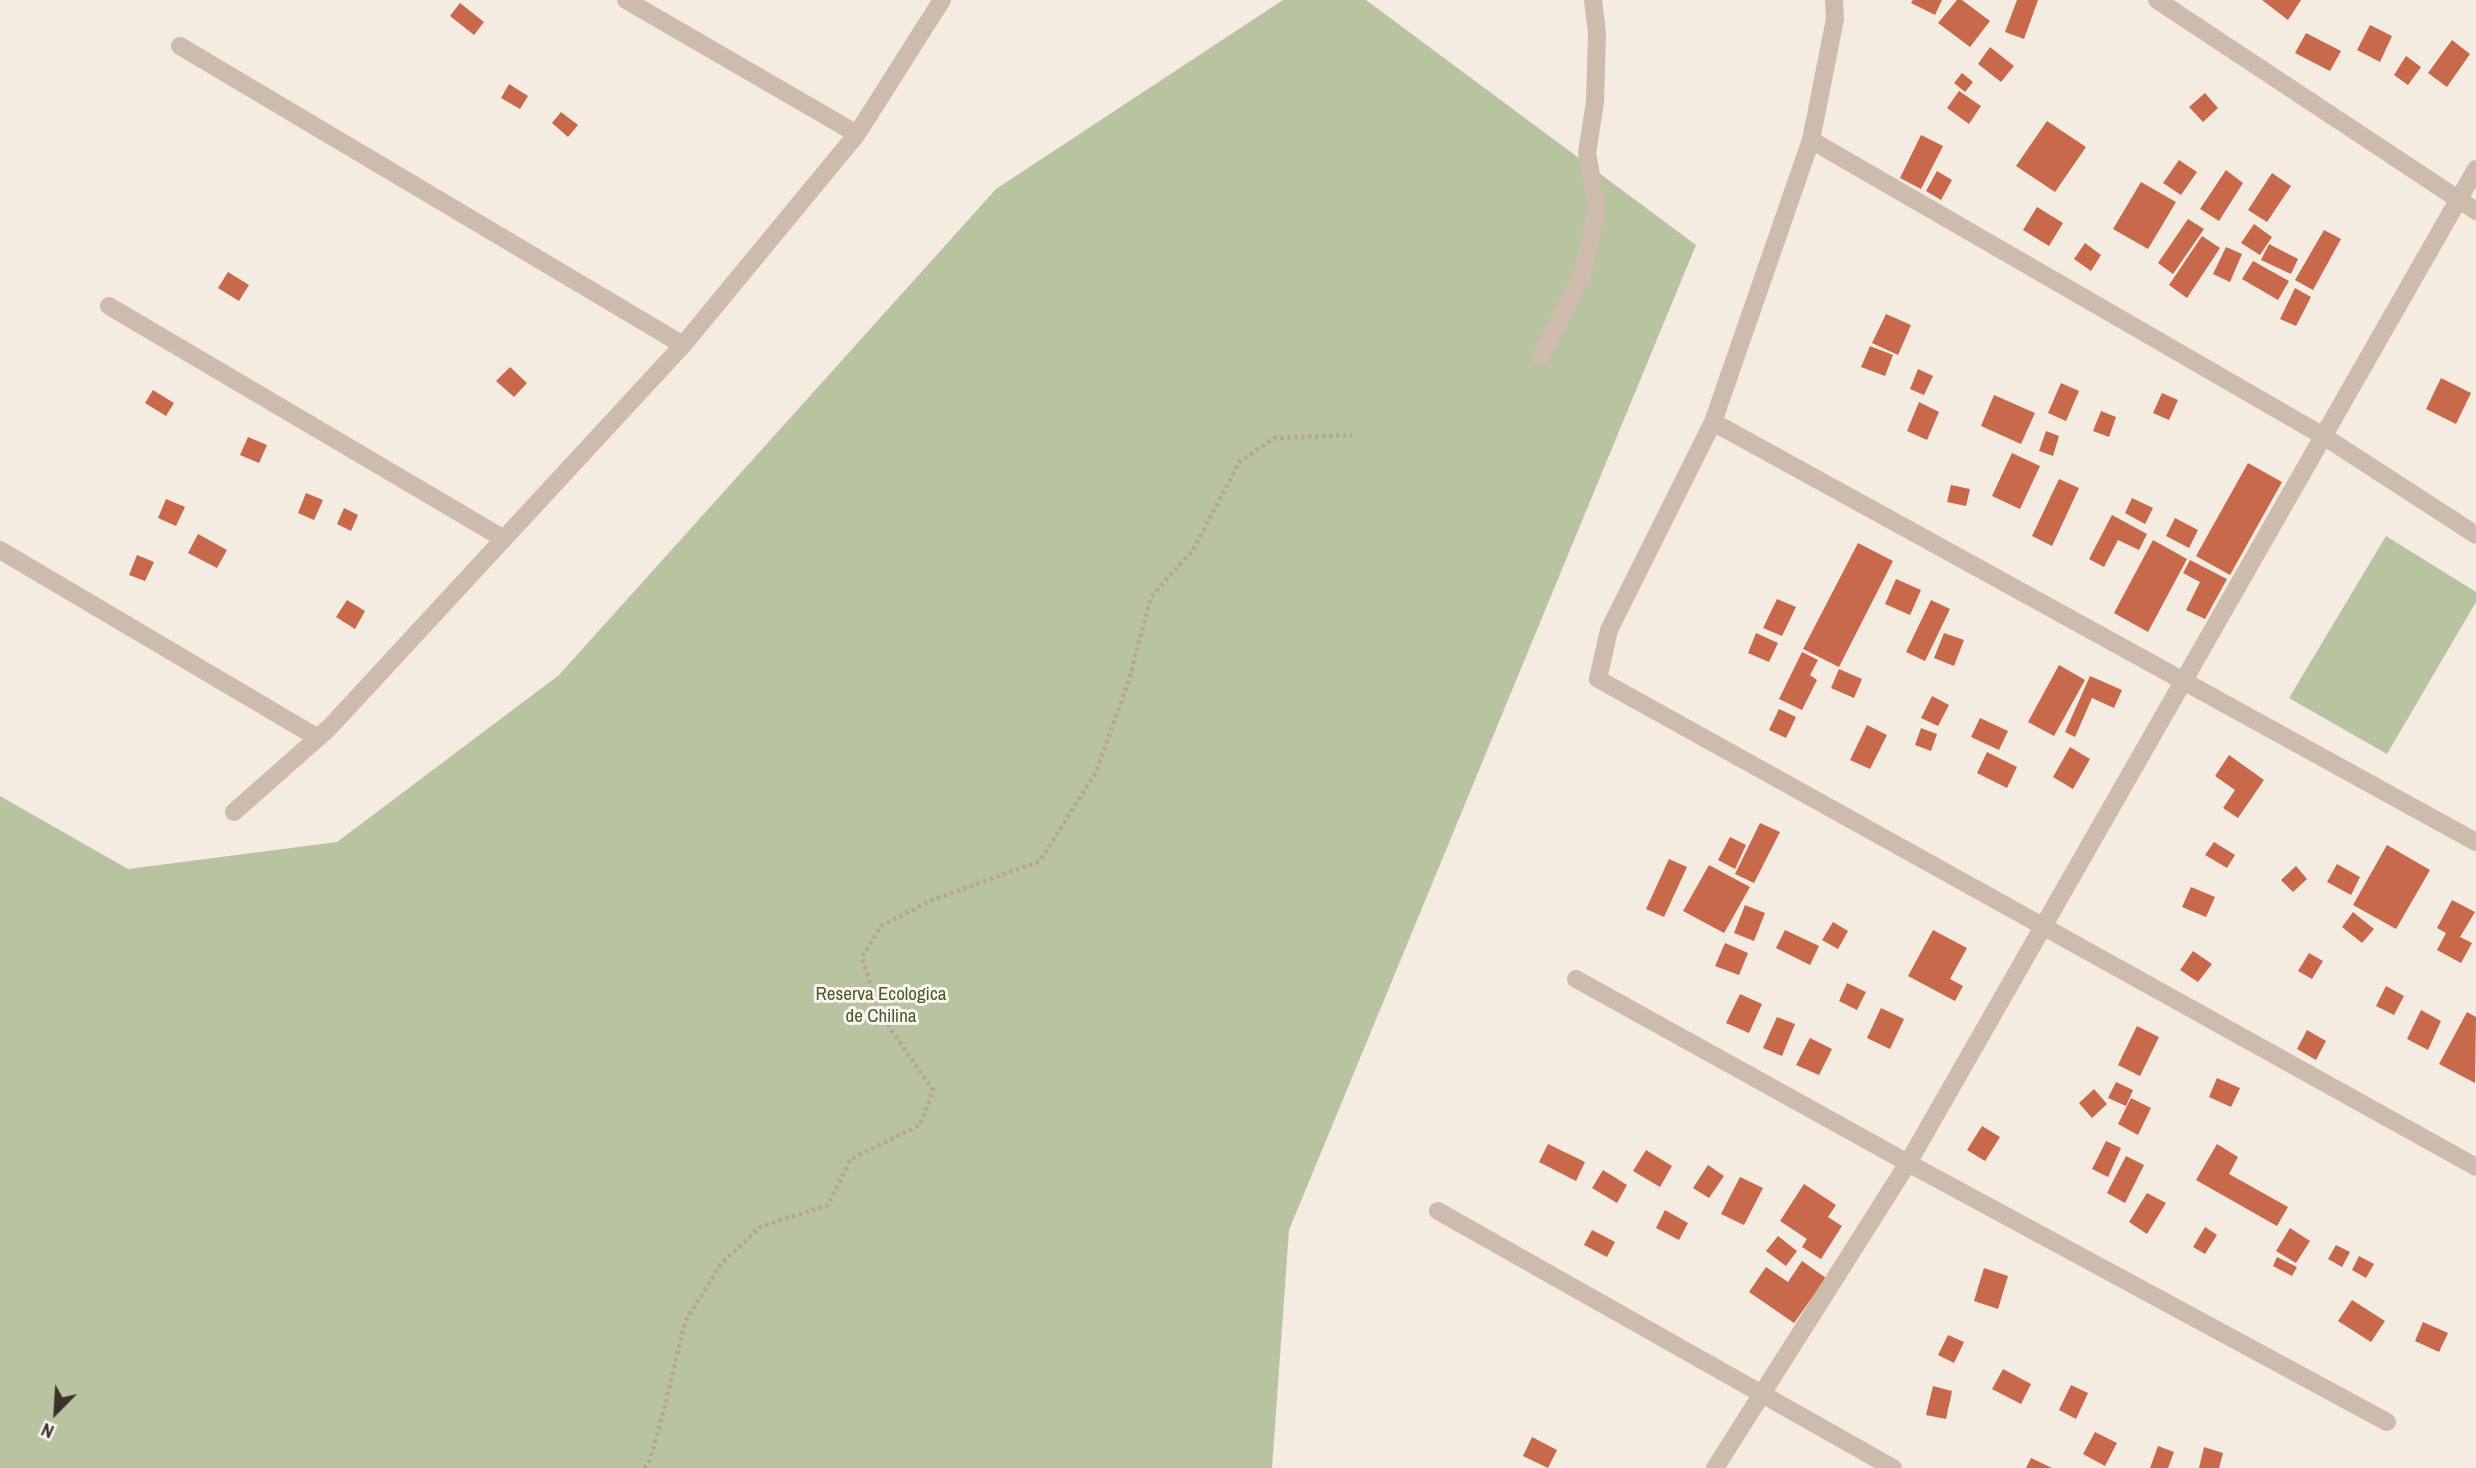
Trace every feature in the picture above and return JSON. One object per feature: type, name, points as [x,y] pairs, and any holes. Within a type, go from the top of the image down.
[{"type":"street","points":[[626,0],[857,134]]},
{"type":"street","points":[[234,812],[318,738],[683,345],[857,134],[942,0]]},
{"type":"street","points":[[1541,357],[1583,272],[1597,208],[1587,153],[1595,102],[1597,33],[1593,0]]},
{"type":"street","points":[[1834,0],[1835,19],[1811,140],[1713,422],[1609,630],[1598,679],[2476,1167]]},
{"type":"street","points":[[2157,0],[2476,211]]},
{"type":"street","points":[[180,47],[683,345]]},
{"type":"street","points":[[1811,140],[2325,437],[2476,535]]},
{"type":"street","points":[[1715,1468],[1908,1163],[2476,169]]},
{"type":"street","points":[[109,306],[504,539]]},
{"type":"street","points":[[1713,422],[2476,842]]},
{"type":"street","points":[[0,550],[318,738]]},
{"type":"street","points":[[1576,979],[1908,1163],[2388,1422]]},
{"type":"street","points":[[1438,1212],[1893,1468]]},
{"type":"path","points":[[644,1468],[650,1460],[662,1421],[685,1322],[721,1264],[760,1227],[828,1205],[851,1159],[920,1125],[933,1090],[878,1011],[862,957],[881,926],[930,901],[1040,861],[1096,772],[1129,680],[1152,597],[1193,551],[1240,461],[1275,438],[1352,435]]},
{"type":"green space","name":"Reserva Ecologica de Chilina","points":[[1283,0],[1366,0],[1696,245],[1289,1230],[1272,1468],[0,1468],[0,796],[128,869],[337,842],[559,675],[996,189]]},
{"type":"green space","points":[[2386,536],[2476,592],[2476,602],[2387,754],[2289,698]]},
{"type":"building","points":[[1913,0],[1942,0],[1935,15],[1911,3]]},
{"type":"building","points":[[1957,0],[1962,0],[1990,21],[1970,47],[1938,23]]},
{"type":"building","points":[[2017,0],[2038,0],[2024,39],[2005,32]]},
{"type":"building","points":[[2262,0],[2301,0],[2288,20]]},
{"type":"building","points":[[460,3],[484,22],[474,35],[450,16]]},
{"type":"building","points":[[2370,25],[2392,36],[2380,62],[2357,50]]},
{"type":"building","points":[[2306,33],[2341,51],[2330,71],[2295,53]]},
{"type":"building","points":[[2452,40],[2470,54],[2447,87],[2428,73]]},
{"type":"building","points":[[1990,47],[2014,66],[2001,82],[1978,64]]},
{"type":"building","points":[[2406,56],[2421,67],[2408,85],[2394,75]]},
{"type":"building","points":[[1962,73],[1973,82],[1965,92],[1954,83]]},
{"type":"building","points":[[509,84],[528,96],[520,109],[501,98]]},
{"type":"building","points":[[1959,91],[1981,106],[1969,124],[1947,108]]},
{"type":"building","points":[[2205,93],[2218,108],[2203,122],[2189,107]]},
{"type":"building","points":[[561,112],[578,125],[568,137],[552,123]]},
{"type":"building","points":[[2047,121],[2086,147],[2055,192],[2016,166]]},
{"type":"building","points":[[1921,135],[1943,146],[1921,189],[1900,178]]},
{"type":"building","points":[[2179,160],[2197,172],[2181,195],[2163,183]]},
{"type":"building","points":[[2226,170],[2243,183],[2219,221],[2200,209]]},
{"type":"building","points":[[1937,171],[1952,180],[1941,200],[1926,191]]},
{"type":"building","points":[[2272,173],[2291,186],[2267,222],[2248,210]]},
{"type":"building","points":[[2141,182],[2176,202],[2148,249],[2113,229]]},
{"type":"building","points":[[2037,207],[2063,223],[2049,246],[2023,230]]},
{"type":"building","points":[[2188,219],[2204,229],[2173,274],[2158,263]]},
{"type":"building","points":[[2254,224],[2272,237],[2260,255],[2241,243]]},
{"type":"building","points":[[2324,230],[2341,239],[2313,290],[2295,280]]},
{"type":"building","points":[[2202,236],[2220,248],[2187,298],[2169,285]]},
{"type":"building","points":[[2085,243],[2101,255],[2091,271],[2074,259]]},
{"type":"building","points":[[2269,244],[2298,259],[2291,274],[2261,260]]},
{"type":"building","points":[[2226,247],[2242,254],[2230,282],[2213,274]]},
{"type":"building","points":[[2253,261],[2289,281],[2278,300],[2242,279]]},
{"type":"building","points":[[228,272],[249,285],[239,301],[218,288]]},
{"type":"building","points":[[2295,288],[2311,297],[2296,326],[2280,319]]},
{"type":"building","points":[[1886,314],[1911,325],[1898,355],[1872,343]]},
{"type":"building","points":[[1870,346],[1893,355],[1885,376],[1861,367]]},
{"type":"building","points":[[510,367],[527,383],[514,397],[496,381]]},
{"type":"building","points":[[1918,369],[1933,376],[1924,395],[1910,389]]},
{"type":"building","points":[[2441,378],[2471,393],[2456,424],[2426,409]]},
{"type":"building","points":[[2061,383],[2079,391],[2066,421],[2048,413]]},
{"type":"building","points":[[153,390],[174,403],[166,416],[145,403]]},
{"type":"building","points":[[2162,393],[2178,400],[2169,420],[2153,413]]},
{"type":"building","points":[[1994,395],[2035,413],[2021,444],[1981,426]]},
{"type":"building","points":[[1919,402],[1939,412],[1927,440],[1907,431]]},
{"type":"building","points":[[2101,411],[2116,417],[2109,437],[2093,431]]},
{"type":"building","points":[[2046,431],[2059,436],[2053,456],[2039,451]]},
{"type":"building","points":[[248,437],[267,445],[259,463],[240,455]]},
{"type":"building","points":[[2012,453],[2040,466],[2020,509],[1992,496]]},
{"type":"building","points":[[2248,463],[2282,482],[2230,575],[2196,556]]},
{"type":"building","points":[[2059,479],[2079,488],[2052,546],[2032,536]]},
{"type":"building","points":[[1951,485],[1970,489],[1966,506],[1947,502]]},
{"type":"building","points":[[306,493],[323,500],[314,520],[298,513]]},
{"type":"building","points":[[2132,498],[2153,508],[2145,524],[2125,513]]},
{"type":"building","points":[[166,499],[185,507],[176,526],[158,518]]},
{"type":"building","points":[[344,508],[358,515],[351,531],[337,524]]},
{"type":"building","points":[[2112,515],[2147,534],[2139,550],[2118,540],[2104,567],[2089,559]]},
{"type":"building","points":[[2175,518],[2198,530],[2189,548],[2166,536]]},
{"type":"building","points":[[198,534],[227,550],[217,568],[188,553]]},
{"type":"building","points":[[2153,540],[2187,559],[2148,632],[2114,613]]},
{"type":"building","points":[[1858,543],[1893,561],[1839,667],[1803,649]]},
{"type":"building","points":[[137,555],[154,562],[145,581],[129,575]]},
{"type":"building","points":[[2190,560],[2227,579],[2205,619],[2186,610],[2200,582],[2183,573]]},
{"type":"building","points":[[1896,579],[1921,590],[1910,615],[1885,604]]},
{"type":"building","points":[[1777,599],[1796,607],[1782,636],[1763,628]]},
{"type":"building","points":[[347,600],[365,611],[355,629],[336,617]]},
{"type":"building","points":[[1931,600],[1950,609],[1925,661],[1906,652]]},
{"type":"building","points":[[1756,633],[1778,643],[1769,662],[1748,653]]},
{"type":"building","points":[[1944,633],[1964,640],[1954,666],[1934,658]]},
{"type":"building","points":[[1802,652],[1818,660],[1810,675],[1817,680],[1802,710],[1779,699]]},
{"type":"building","points":[[2059,665],[2085,680],[2054,736],[2028,722]]},
{"type":"building","points":[[1839,669],[1862,679],[1854,698],[1831,688]]},
{"type":"building","points":[[2090,676],[2122,690],[2114,708],[2092,698],[2075,737],[2065,732]]},
{"type":"building","points":[[1932,696],[1949,705],[1938,726],[1921,718]]},
{"type":"building","points":[[1779,709],[1796,717],[1786,738],[1769,730]]},
{"type":"building","points":[[1980,718],[2008,731],[1999,750],[1971,737]]},
{"type":"building","points":[[1867,725],[1887,735],[1870,769],[1850,760]]},
{"type":"building","points":[[1921,728],[1937,734],[1931,751],[1915,745]]},
{"type":"building","points":[[2070,747],[2090,759],[2073,789],[2053,777]]},
{"type":"building","points":[[1987,752],[2017,767],[2007,788],[1977,773]]},
{"type":"building","points":[[2229,755],[2264,780],[2238,818],[2223,808],[2235,790],[2215,776]]},
{"type":"building","points":[[1760,823],[1780,832],[1754,883],[1735,874]]},
{"type":"building","points":[[1730,837],[1746,845],[1735,869],[1718,860]]},
{"type":"building","points":[[2214,842],[2235,855],[2227,868],[2205,855]]},
{"type":"building","points":[[2387,845],[2430,870],[2396,929],[2353,905]]},
{"type":"building","points":[[1669,859],[1687,867],[1664,917],[1646,909]]},
{"type":"building","points":[[2337,864],[2360,877],[2351,895],[2327,882]]},
{"type":"building","points":[[1709,865],[1750,887],[1724,933],[1683,911]]},
{"type":"building","points":[[2296,866],[2307,879],[2293,892],[2281,880]]},
{"type":"building","points":[[2191,887],[2215,897],[2206,917],[2182,907]]},
{"type":"building","points":[[2452,900],[2475,912],[2460,937],[2472,943],[2461,963],[2437,950],[2446,933],[2437,928]]},
{"type":"building","points":[[1745,905],[1765,913],[1754,941],[1734,933]]},
{"type":"building","points":[[2353,912],[2374,929],[2362,943],[2342,927]]},
{"type":"building","points":[[1833,922],[1848,931],[1838,949],[1822,940]]},
{"type":"building","points":[[1785,930],[1819,946],[1810,965],[1776,948]]},
{"type":"building","points":[[1933,930],[1967,948],[1950,979],[1963,986],[1955,1001],[1908,976]]},
{"type":"building","points":[[1725,943],[1748,953],[1739,975],[1715,966]]},
{"type":"building","points":[[2193,951],[2212,964],[2198,982],[2180,970]]},
{"type":"building","points":[[2309,953],[2323,961],[2312,979],[2298,971]]},
{"type":"building","points":[[1847,983],[1866,992],[1857,1010],[1839,1001]]},
{"type":"building","points":[[2386,986],[2404,996],[2394,1015],[2376,1006]]},
{"type":"building","points":[[1740,994],[1762,1004],[1749,1033],[1726,1023]]},
{"type":"building","points":[[1881,1008],[1904,1019],[1890,1049],[1867,1038]]},
{"type":"building","points":[[2421,1010],[2441,1021],[2428,1050],[2407,1039]]},
{"type":"building","points":[[2467,1012],[2476,1017],[2475,1083],[2439,1064]]},
{"type":"building","points":[[1777,1017],[1795,1024],[1782,1056],[1763,1048]]},
{"type":"building","points":[[2137,1026],[2159,1037],[2140,1076],[2118,1065]]},
{"type":"building","points":[[2307,1030],[2326,1041],[2316,1060],[2297,1049]]},
{"type":"building","points":[[1810,1038],[1832,1049],[1819,1075],[1796,1065]]},
{"type":"building","points":[[2217,1078],[2240,1088],[2231,1107],[2209,1097]]},
{"type":"building","points":[[2116,1082],[2133,1090],[2126,1106],[2108,1098]]},
{"type":"building","points":[[2094,1089],[2107,1104],[2092,1118],[2079,1103]]},
{"type":"building","points":[[2131,1098],[2151,1108],[2138,1135],[2118,1124]]},
{"type":"building","points":[[1982,1126],[2000,1137],[1985,1161],[1967,1150]]},
{"type":"building","points":[[2106,1141],[2121,1148],[2108,1177],[2092,1169]]},
{"type":"building","points":[[1548,1144],[1585,1162],[1576,1181],[1539,1162]]},
{"type":"building","points":[[2217,1144],[2238,1157],[2229,1174],[2288,1207],[2277,1226],[2196,1180]]},
{"type":"building","points":[[1646,1150],[1672,1166],[1660,1187],[1633,1171]]},
{"type":"building","points":[[2126,1156],[2144,1165],[2125,1203],[2107,1193]]},
{"type":"building","points":[[1708,1165],[1724,1176],[1709,1198],[1693,1188]]},
{"type":"building","points":[[1603,1170],[1627,1185],[1617,1203],[1592,1188]]},
{"type":"building","points":[[1740,1177],[1763,1188],[1744,1225],[1721,1214]]},
{"type":"building","points":[[1804,1184],[1836,1205],[1828,1217],[1842,1226],[1821,1259],[1802,1247],[1807,1239],[1780,1221]]},
{"type":"building","points":[[2147,1193],[2166,1203],[2147,1234],[2129,1222]]},
{"type":"building","points":[[1665,1210],[1688,1223],[1679,1240],[1656,1228]]},
{"type":"building","points":[[2205,1227],[2217,1235],[2205,1254],[2193,1247]]},
{"type":"building","points":[[2290,1228],[2310,1241],[2296,1263],[2276,1251]]},
{"type":"building","points":[[1592,1230],[1615,1242],[1607,1257],[1584,1245]]},
{"type":"building","points":[[1778,1236],[1797,1251],[1786,1266],[1766,1251]]},
{"type":"building","points":[[2336,1245],[2350,1252],[2342,1267],[2328,1259]]},
{"type":"building","points":[[2359,1256],[2374,1264],[2366,1278],[2352,1270]]},
{"type":"building","points":[[2277,1257],[2297,1267],[2292,1276],[2273,1266]]},
{"type":"building","points":[[1802,1261],[1826,1278],[1794,1323],[1749,1292],[1766,1267],[1788,1282]]},
{"type":"building","points":[[1984,1268],[2008,1276],[1998,1309],[1974,1301]]},
{"type":"building","points":[[2352,1300],[2385,1321],[2371,1342],[2338,1321]]},
{"type":"building","points":[[2423,1322],[2448,1333],[2439,1352],[2415,1341]]},
{"type":"building","points":[[1948,1335],[1964,1342],[1954,1363],[1938,1355]]},
{"type":"building","points":[[2003,1369],[2031,1384],[2021,1404],[1992,1389]]},
{"type":"building","points":[[2071,1385],[2088,1393],[2076,1419],[2059,1410]]},
{"type":"building","points":[[1933,1386],[1952,1391],[1946,1419],[1926,1415]]},
{"type":"building","points":[[2095,1432],[2117,1443],[2105,1466],[2083,1454]]},
{"type":"building","points":[[1532,1437],[1557,1450],[1548,1468],[1523,1456]]},
{"type":"building","points":[[2158,1446],[2174,1452],[2168,1468],[2150,1468]]},
{"type":"building","points":[[2204,1447],[2223,1453],[2219,1468],[2199,1468]]},
{"type":"building","points":[[2031,1458],[2052,1468],[2026,1468]]}]
